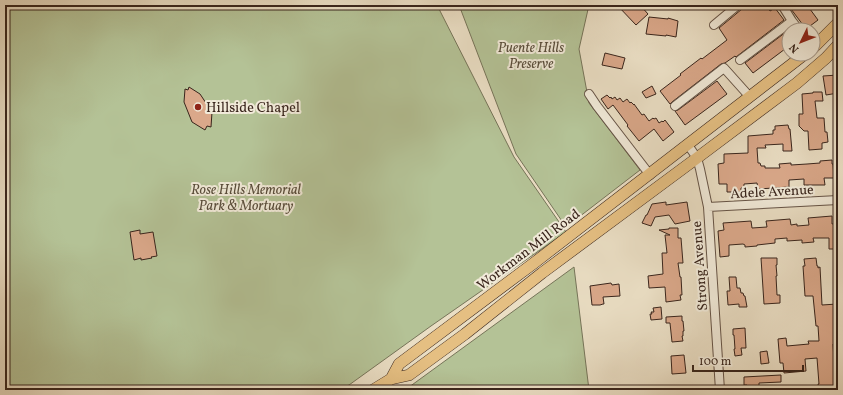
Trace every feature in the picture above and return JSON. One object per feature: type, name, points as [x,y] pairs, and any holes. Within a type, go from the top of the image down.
[{"type":"main road","points":[[821,40],[838,23]]},
{"type":"main road","name":"Workman Mill Road","points":[[373,390],[391,379],[409,375],[465,334],[542,273],[797,83],[826,58],[838,45]]},
{"type":"main road","name":"Workman Mill Road","points":[[391,379],[399,364],[534,264],[795,62]]},
{"type":"street","points":[[714,25],[738,5]]},
{"type":"street","points":[[740,60],[792,21],[782,5]]},
{"type":"street","points":[[675,106],[724,68],[750,97]]},
{"type":"street","points":[[588,94],[650,175]]},
{"type":"street","name":"Strong Avenue","points":[[688,145],[697,158],[708,207],[720,390]]},
{"type":"street","name":"Adele Avenue","points":[[708,207],[838,200]]},
{"type":"green space","name":"Rose Hills Memorial Park & Mortuary","points":[[5,5],[437,5],[514,157],[566,232],[349,385],[338,390],[5,390]]},
{"type":"green space","name":"Puente Hills Preserve","points":[[459,5],[589,5],[579,49],[589,103],[640,170],[566,227],[516,154]]},
{"type":"green space","points":[[574,267],[589,390],[405,390]]},
{"type":"building","points":[[617,5],[640,5],[648,14],[636,25]]},
{"type":"building","points":[[743,5],[766,5],[770,11],[775,8],[784,20],[736,57],[735,56],[721,64],[670,104],[660,91],[701,58],[702,59],[727,40],[719,28],[742,9]]},
{"type":"building","points":[[788,5],[807,5],[818,20],[815,22],[801,22]]},
{"type":"building","points":[[649,17],[668,18],[678,21],[676,37],[646,34]]},
{"type":"building","points":[[781,36],[781,52],[753,73],[745,63]]},
{"type":"building","points":[[605,53],[625,58],[622,69],[602,65]]},
{"type":"building","points":[[838,75],[838,93],[826,95],[823,76]]},
{"type":"building","points":[[717,81],[727,94],[685,125],[675,111]]},
{"type":"building","points":[[652,86],[656,94],[646,98],[642,92]]},
{"type":"building","name":"Hillside Chapel","points":[[189,87],[200,94],[212,112],[211,127],[207,126],[205,130],[192,122],[184,102],[185,89],[188,90]]},
{"type":"building","points":[[822,92],[823,101],[815,101],[817,118],[824,118],[825,132],[827,132],[828,142],[822,143],[822,149],[809,150],[808,131],[804,131],[799,126],[799,114],[803,114],[802,94]]},
{"type":"building","points":[[607,95],[612,99],[615,97],[617,100],[620,98],[623,102],[627,99],[630,103],[631,102],[634,104],[642,115],[644,114],[649,121],[653,118],[656,118],[659,123],[665,120],[674,132],[663,141],[654,129],[639,141],[613,105],[608,109],[601,99]]},
{"type":"building","points":[[788,125],[790,129],[792,151],[783,151],[783,144],[765,145],[766,148],[757,148],[758,163],[760,163],[761,166],[765,166],[765,168],[780,168],[779,164],[807,164],[832,160],[834,178],[824,178],[825,185],[804,185],[804,179],[789,180],[789,187],[758,189],[757,183],[744,184],[744,187],[741,188],[741,192],[727,192],[727,184],[719,184],[718,164],[724,163],[724,154],[748,153],[748,136],[773,134],[775,126]]},
{"type":"building","points":[[666,202],[666,205],[687,202],[690,221],[675,224],[669,215],[655,217],[651,226],[642,223],[652,204]]},
{"type":"building","points":[[832,216],[832,224],[837,223],[838,249],[829,249],[829,238],[813,238],[814,242],[802,243],[802,240],[787,241],[787,238],[775,239],[775,243],[757,246],[745,247],[743,244],[729,245],[729,256],[720,257],[718,231],[724,230],[723,223],[751,221],[752,228],[767,227],[766,221],[790,219],[791,225],[797,224],[797,226],[809,225],[808,218]]},
{"type":"building","points":[[678,228],[678,238],[681,238],[683,263],[678,263],[681,277],[682,295],[680,295],[681,300],[666,302],[665,287],[649,288],[648,276],[663,274],[662,253],[667,253],[665,235],[670,235],[659,230]]},
{"type":"building","points":[[140,230],[140,234],[153,232],[157,256],[134,260],[130,232]]},
{"type":"building","points":[[761,258],[777,258],[777,295],[780,295],[780,303],[764,304]]},
{"type":"building","points":[[816,258],[817,266],[818,268],[820,267],[822,305],[837,304],[838,344],[833,344],[834,360],[838,360],[838,380],[834,381],[835,390],[819,390],[817,358],[805,359],[806,371],[784,373],[783,363],[780,363],[778,339],[786,338],[787,346],[809,344],[808,341],[819,341],[813,296],[805,296],[803,266],[805,266],[804,259]]},
{"type":"building","points":[[729,277],[736,277],[737,288],[740,288],[741,293],[745,296],[747,307],[739,307],[739,304],[728,305],[727,291],[730,291]]},
{"type":"building","points":[[611,283],[612,285],[619,284],[620,296],[603,297],[604,304],[592,305],[590,286]]},
{"type":"building","points":[[661,307],[662,319],[651,320],[650,314],[652,314],[651,312],[654,312],[653,308]]},
{"type":"building","points":[[682,316],[684,331],[682,336],[683,341],[672,342],[670,323],[666,323],[666,317]]},
{"type":"building","points":[[745,328],[746,348],[741,348],[742,355],[735,356],[733,329]]},
{"type":"building","points":[[767,351],[769,363],[761,364],[760,352]]},
{"type":"building","points":[[684,355],[686,373],[672,374],[671,356]]},
{"type":"building","points":[[781,375],[781,382],[759,383],[759,390],[747,390],[747,385],[744,385],[744,377]]},
{"type":"place","name":"Hillside Chapel","points":[[198,107]]}]
